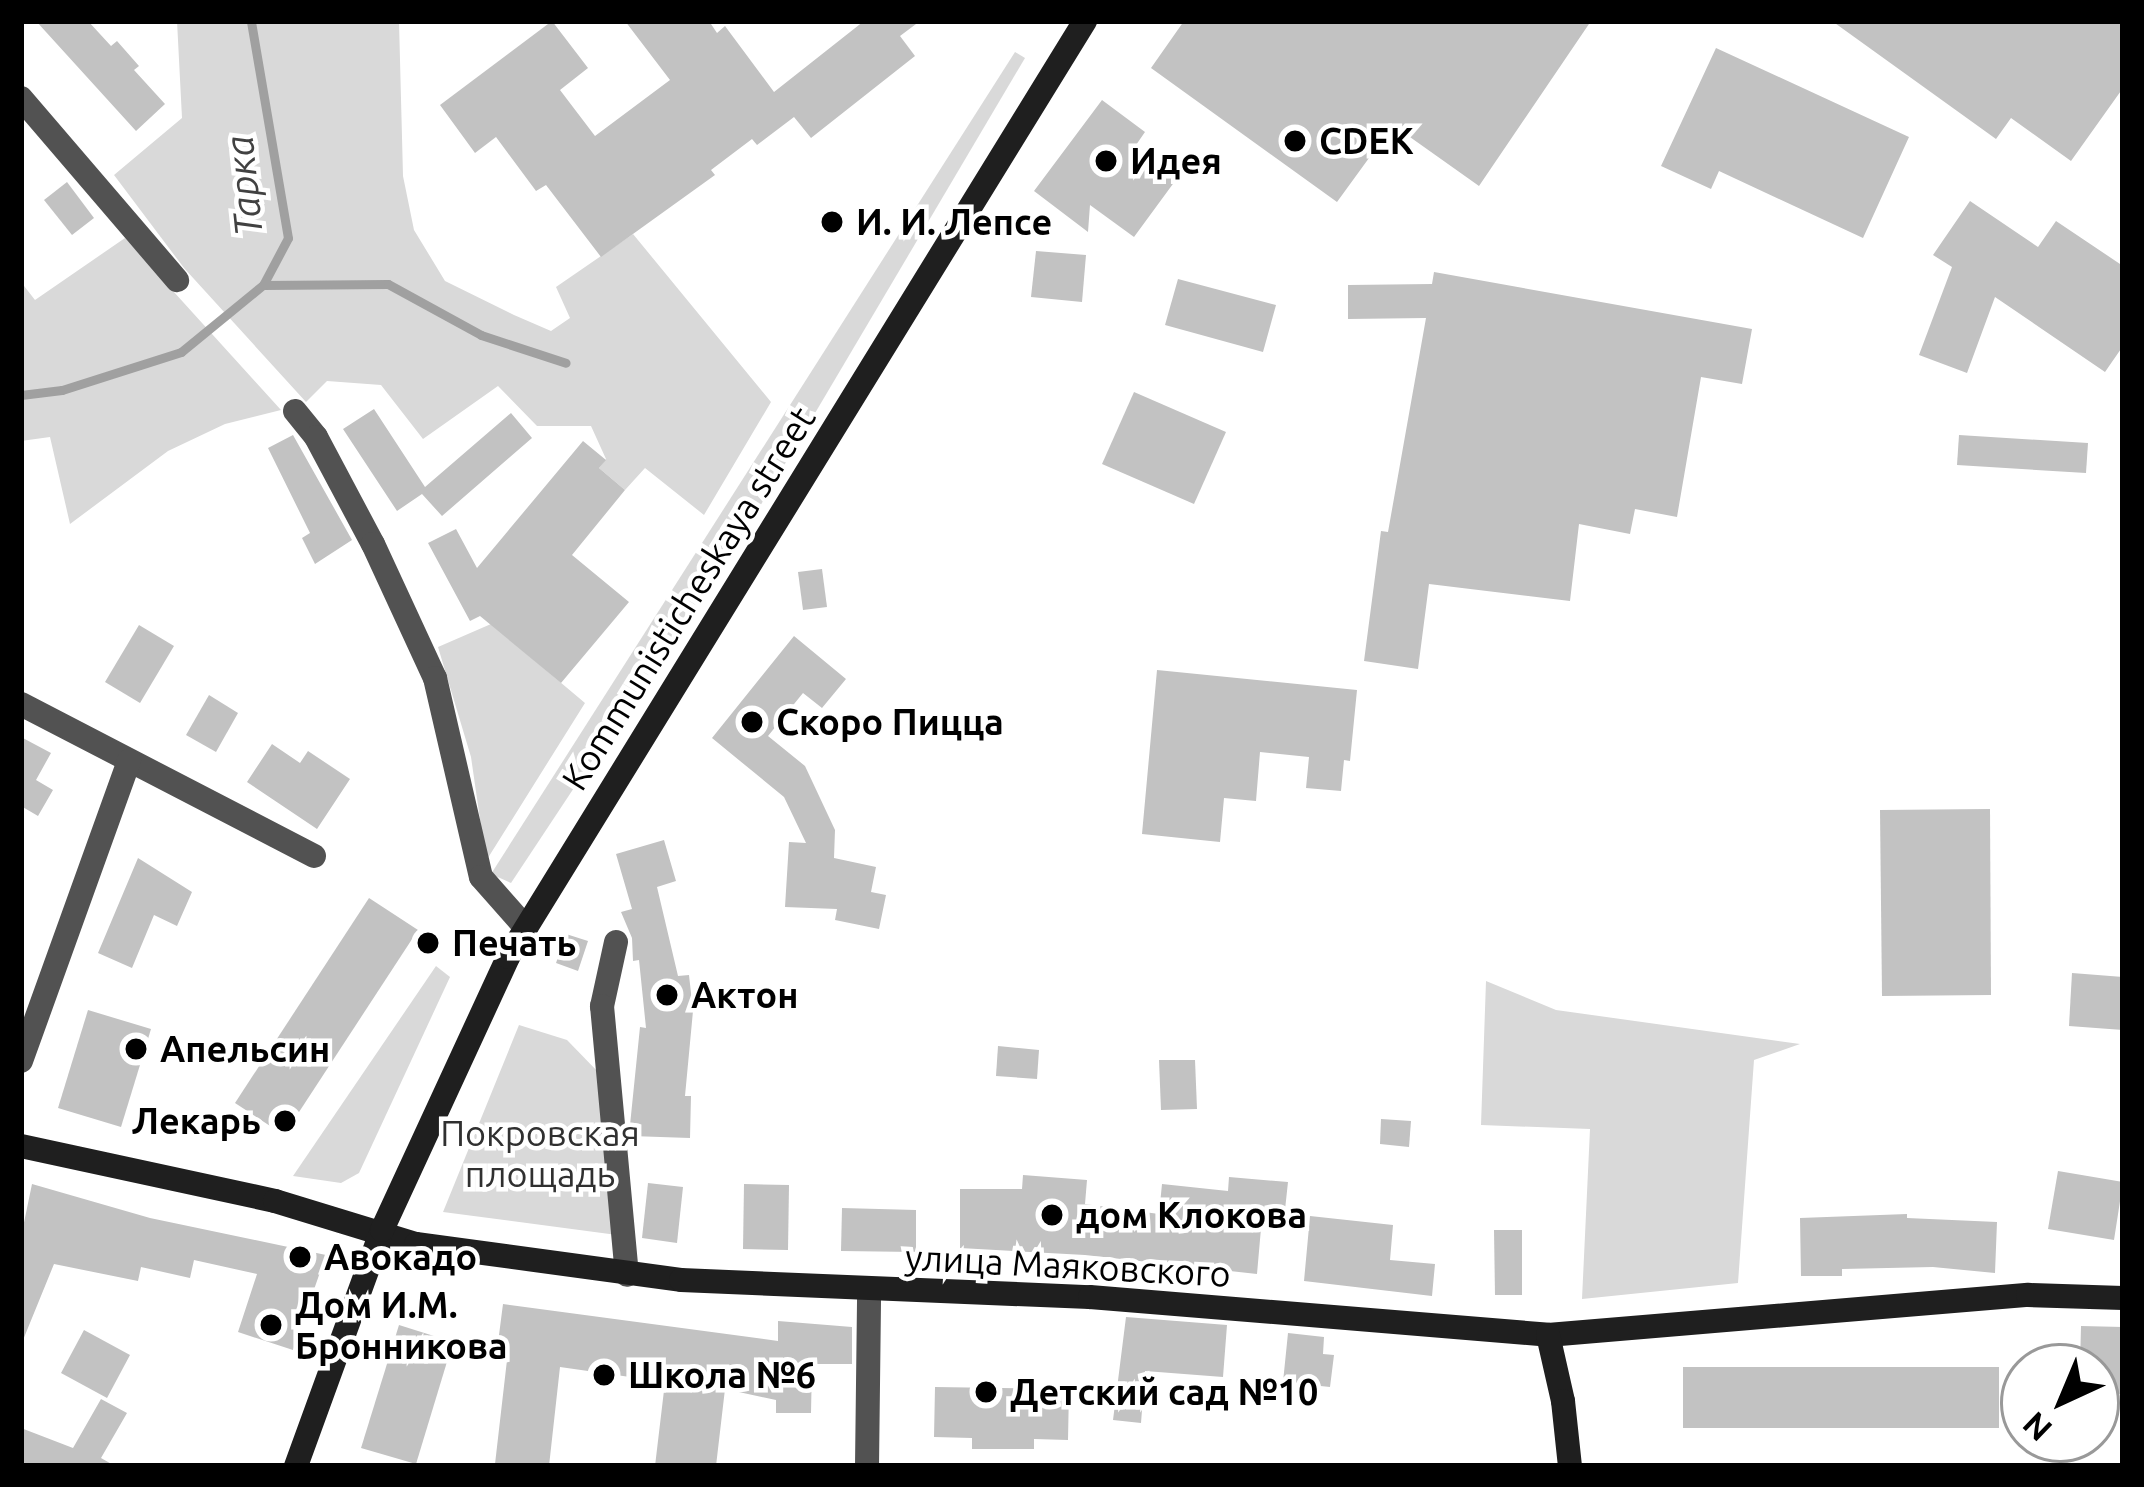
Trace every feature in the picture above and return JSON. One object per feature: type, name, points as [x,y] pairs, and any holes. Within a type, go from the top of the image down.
[{"type":"street","name":"Kommunisticheskaya street","points":[[296,1466],[382,1230],[526,928],[1083,22]]},
{"type":"street","points":[[21,98],[177,280]]},
{"type":"street","points":[[295,411],[316,436],[374,544],[435,679],[481,878],[526,928]]},
{"type":"street","points":[[21,704],[314,856]]},
{"type":"street","points":[[21,1061],[129,761]]},
{"type":"street","points":[[616,942],[602,1006],[627,1275]]},
{"type":"street","name":"улица Маяковского","points":[[21,1147],[382,1230],[416,1244],[627,1275],[869,1292],[1090,1297],[1548,1335],[2028,1295],[2123,1298]]},
{"type":"street","points":[[867,1466],[869,1292]]},
{"type":"street","points":[[1548,1335],[1564,1401],[1570,1466]]},
{"type":"green space","points":[[177,21],[399,21],[403,176],[414,230],[445,281],[514,315],[551,331],[570,318],[556,287],[633,234],[771,402],[704,515],[645,468],[625,490],[599,468],[606,459],[591,426],[537,426],[498,386],[423,439],[381,385],[327,381],[306,402],[184,268],[114,175],[182,118]]},
{"type":"green space","points":[[1015,52],[1025,58],[756,513],[511,883],[491,874]]},
{"type":"green space","points":[[125,238],[281,410],[225,424],[168,451],[70,524],[50,437],[21,441],[21,282],[35,300]]},
{"type":"green space","points":[[491,624],[585,703],[486,861],[471,757],[438,647]]},
{"type":"green space","points":[[436,966],[450,977],[359,1173],[341,1183],[293,1176]]},
{"type":"green space","points":[[1486,981],[1556,1010],[1800,1044],[1754,1060],[1738,1283],[1582,1299],[1590,1129],[1481,1125]]},
{"type":"green space","name":"Покровская площадь","points":[[519,1025],[567,1040],[601,1075],[617,1235],[443,1212]]},
{"type":"building","points":[[36,21],[88,21],[111,46],[117,41],[139,66],[134,70],[165,104],[136,131]]},
{"type":"building","points":[[552,21],[588,68],[560,90],[595,136],[670,80],[625,21],[709,21],[717,33],[725,26],[774,92],[864,21],[920,21],[900,36],[915,56],[811,138],[794,117],[757,145],[752,139],[711,170],[715,175],[601,257],[546,185],[536,191],[496,137],[475,153],[440,105]]},
{"type":"building","points":[[1184,21],[1591,21],[1479,186],[1393,125],[1337,202],[1151,68]]},
{"type":"building","points":[[1832,21],[2123,21],[2123,88],[2071,161],[2011,118],[1996,139]]},
{"type":"building","points":[[1716,48],[1909,137],[1863,238],[1719,171],[1711,189],[1661,166]]},
{"type":"building","name":"Идея","points":[[1102,100],[1145,132],[1136,145],[1178,177],[1134,237],[1090,205],[1088,232],[1034,191]]},
{"type":"building","points":[[67,182],[94,218],[72,235],[44,200]]},
{"type":"building","points":[[1970,201],[2038,247],[2056,221],[2123,266],[2123,346],[2105,372],[1995,297],[1967,373],[1919,355],[1952,267],[1933,255]]},
{"type":"building","points":[[1036,251],[1086,255],[1082,302],[1031,297]]},
{"type":"building","points":[[1434,272],[1752,329],[1742,384],[1701,377],[1677,517],[1635,509],[1630,534],[1579,524],[1570,601],[1429,584],[1418,669],[1364,661],[1381,531],[1388,532],[1426,318],[1348,319],[1348,285],[1432,284]]},
{"type":"building","points":[[1178,279],[1276,305],[1263,352],[1165,325]]},
{"type":"building","points":[[1134,392],[1226,432],[1194,504],[1102,464]]},
{"type":"building","points":[[374,409],[425,487],[511,413],[532,438],[442,516],[422,494],[397,511],[343,429]]},
{"type":"building","points":[[293,435],[352,540],[315,564],[302,538],[310,533],[268,448]]},
{"type":"building","points":[[1959,435],[2088,443],[2086,473],[1957,465]]},
{"type":"building","points":[[583,441],[606,460],[599,468],[625,490],[572,555],[629,602],[561,683],[480,616],[470,621],[428,543],[456,529],[477,568]]},
{"type":"building","points":[[822,569],[827,607],[803,610],[798,572]]},
{"type":"building","points":[[139,625],[174,646],[140,703],[105,682]]},
{"type":"building","points":[[794,636],[846,679],[822,708],[803,693],[768,736],[805,766],[835,830],[834,858],[876,867],[871,892],[886,895],[879,929],[835,920],[837,909],[785,907],[789,842],[806,843],[784,797],[712,738]]},
{"type":"building","points":[[1157,670],[1357,690],[1350,761],[1344,760],[1341,791],[1306,788],[1309,757],[1260,752],[1256,801],[1224,798],[1220,842],[1142,834]]},
{"type":"building","points":[[209,695],[238,713],[216,752],[186,735]]},
{"type":"building","points":[[21,737],[51,753],[36,780],[53,790],[38,816],[21,806]]},
{"type":"building","points":[[272,744],[300,763],[308,751],[350,779],[317,829],[247,782]]},
{"type":"building","points":[[1990,809],[1991,995],[1882,996],[1880,810]]},
{"type":"building","points":[[664,840],[676,881],[657,887],[678,976],[689,975],[693,1011],[685,1096],[691,1096],[690,1138],[631,1136],[630,1125],[640,1027],[646,1028],[639,960],[633,961],[632,938],[621,912],[632,909],[616,854]]},
{"type":"building","points":[[138,858],[192,892],[177,926],[154,915],[132,968],[98,953]]},
{"type":"building","points":[[369,898],[418,930],[284,1135],[235,1103]]},
{"type":"building","points":[[566,934],[588,941],[578,971],[556,963]]},
{"type":"building","points":[[2072,973],[2123,977],[2123,1030],[2069,1026]]},
{"type":"building","points":[[88,1010],[151,1029],[121,1127],[58,1108]]},
{"type":"building","points":[[998,1046],[1039,1050],[1037,1079],[996,1076]]},
{"type":"building","points":[[1159,1060],[1195,1060],[1197,1109],[1161,1110]]},
{"type":"building","points":[[1381,1119],[1411,1121],[1409,1147],[1380,1144]]},
{"type":"building","points":[[2058,1171],[2123,1182],[2114,1240],[2048,1229]]},
{"type":"building","points":[[1023,1175],[1087,1180],[1085,1204],[1159,1214],[1162,1184],[1228,1191],[1229,1177],[1288,1182],[1284,1219],[1262,1217],[1257,1274],[1085,1255],[960,1248],[960,1189],[1022,1189]]},
{"type":"building","points":[[648,1183],[683,1187],[677,1243],[642,1238]]},
{"type":"building","points":[[32,1184],[150,1218],[326,1255],[293,1350],[238,1332],[257,1274],[194,1260],[190,1278],[141,1267],[138,1281],[54,1264],[21,1345],[21,1237]]},
{"type":"building","points":[[744,1184],[789,1185],[788,1250],[743,1249]]},
{"type":"building","points":[[842,1208],[916,1210],[916,1252],[841,1251]]},
{"type":"building","points":[[1907,1214],[1907,1218],[1997,1222],[1995,1273],[1933,1267],[1842,1269],[1842,1276],[1801,1276],[1800,1218]]},
{"type":"building","points":[[1310,1216],[1393,1225],[1390,1260],[1435,1264],[1432,1296],[1304,1281]]},
{"type":"building","points":[[1494,1230],[1522,1230],[1522,1295],[1495,1295]]},
{"type":"building","points":[[503,1304],[778,1341],[778,1321],[852,1327],[852,1364],[812,1364],[811,1413],[776,1413],[776,1400],[725,1389],[716,1466],[655,1466],[665,1382],[560,1367],[549,1466],[495,1464],[507,1360],[496,1358]]},
{"type":"building","points":[[1126,1317],[1227,1325],[1223,1377],[1145,1371],[1141,1423],[1113,1420]]},
{"type":"building","points":[[399,1325],[453,1342],[416,1464],[361,1448]]},
{"type":"building","points":[[2081,1326],[2123,1327],[2123,1394],[2120,1343],[2081,1343]]},
{"type":"building","points":[[84,1330],[130,1355],[107,1398],[61,1373]]},
{"type":"building","points":[[1288,1333],[1324,1337],[1323,1354],[1334,1355],[1330,1387],[1283,1382]]},
{"type":"building","points":[[1683,1367],[1999,1367],[1999,1428],[1683,1428]]},
{"type":"building","points":[[935,1387],[1069,1389],[1068,1440],[1034,1439],[1034,1449],[972,1449],[972,1438],[934,1437]]},
{"type":"building","points":[[101,1399],[127,1413],[101,1458],[115,1466],[21,1466],[21,1428],[73,1448]]},
{"type":"waterway","name":"Тарка","points":[[21,395],[62,390],[181,352],[263,285],[288,238],[251,21]]},
{"type":"waterway","points":[[263,285],[388,284],[481,335],[566,363]]},
{"type":"place","name":"CDEK","points":[[1295,141]]},
{"type":"place","name":"Идея","points":[[1106,161]]},
{"type":"place","name":"И. И. Лепсе","points":[[832,222]]},
{"type":"place","name":"Скоро Пицца","points":[[752,722]]},
{"type":"place","name":"Печать","points":[[428,943]]},
{"type":"place","name":"Актон","points":[[667,995]]},
{"type":"place","name":"Апельсин","points":[[136,1049]]},
{"type":"place","name":"Лекарь","points":[[285,1121]]},
{"type":"place","name":"дом Клокова","points":[[1052,1215]]},
{"type":"place","name":"Авокадо","points":[[300,1257]]},
{"type":"place","name":"Дом И.М. Бронникова","points":[[271,1325]]},
{"type":"place","name":"Школа №6","points":[[604,1375]]},
{"type":"place","name":"Детский сад №10","points":[[986,1392]]}]
